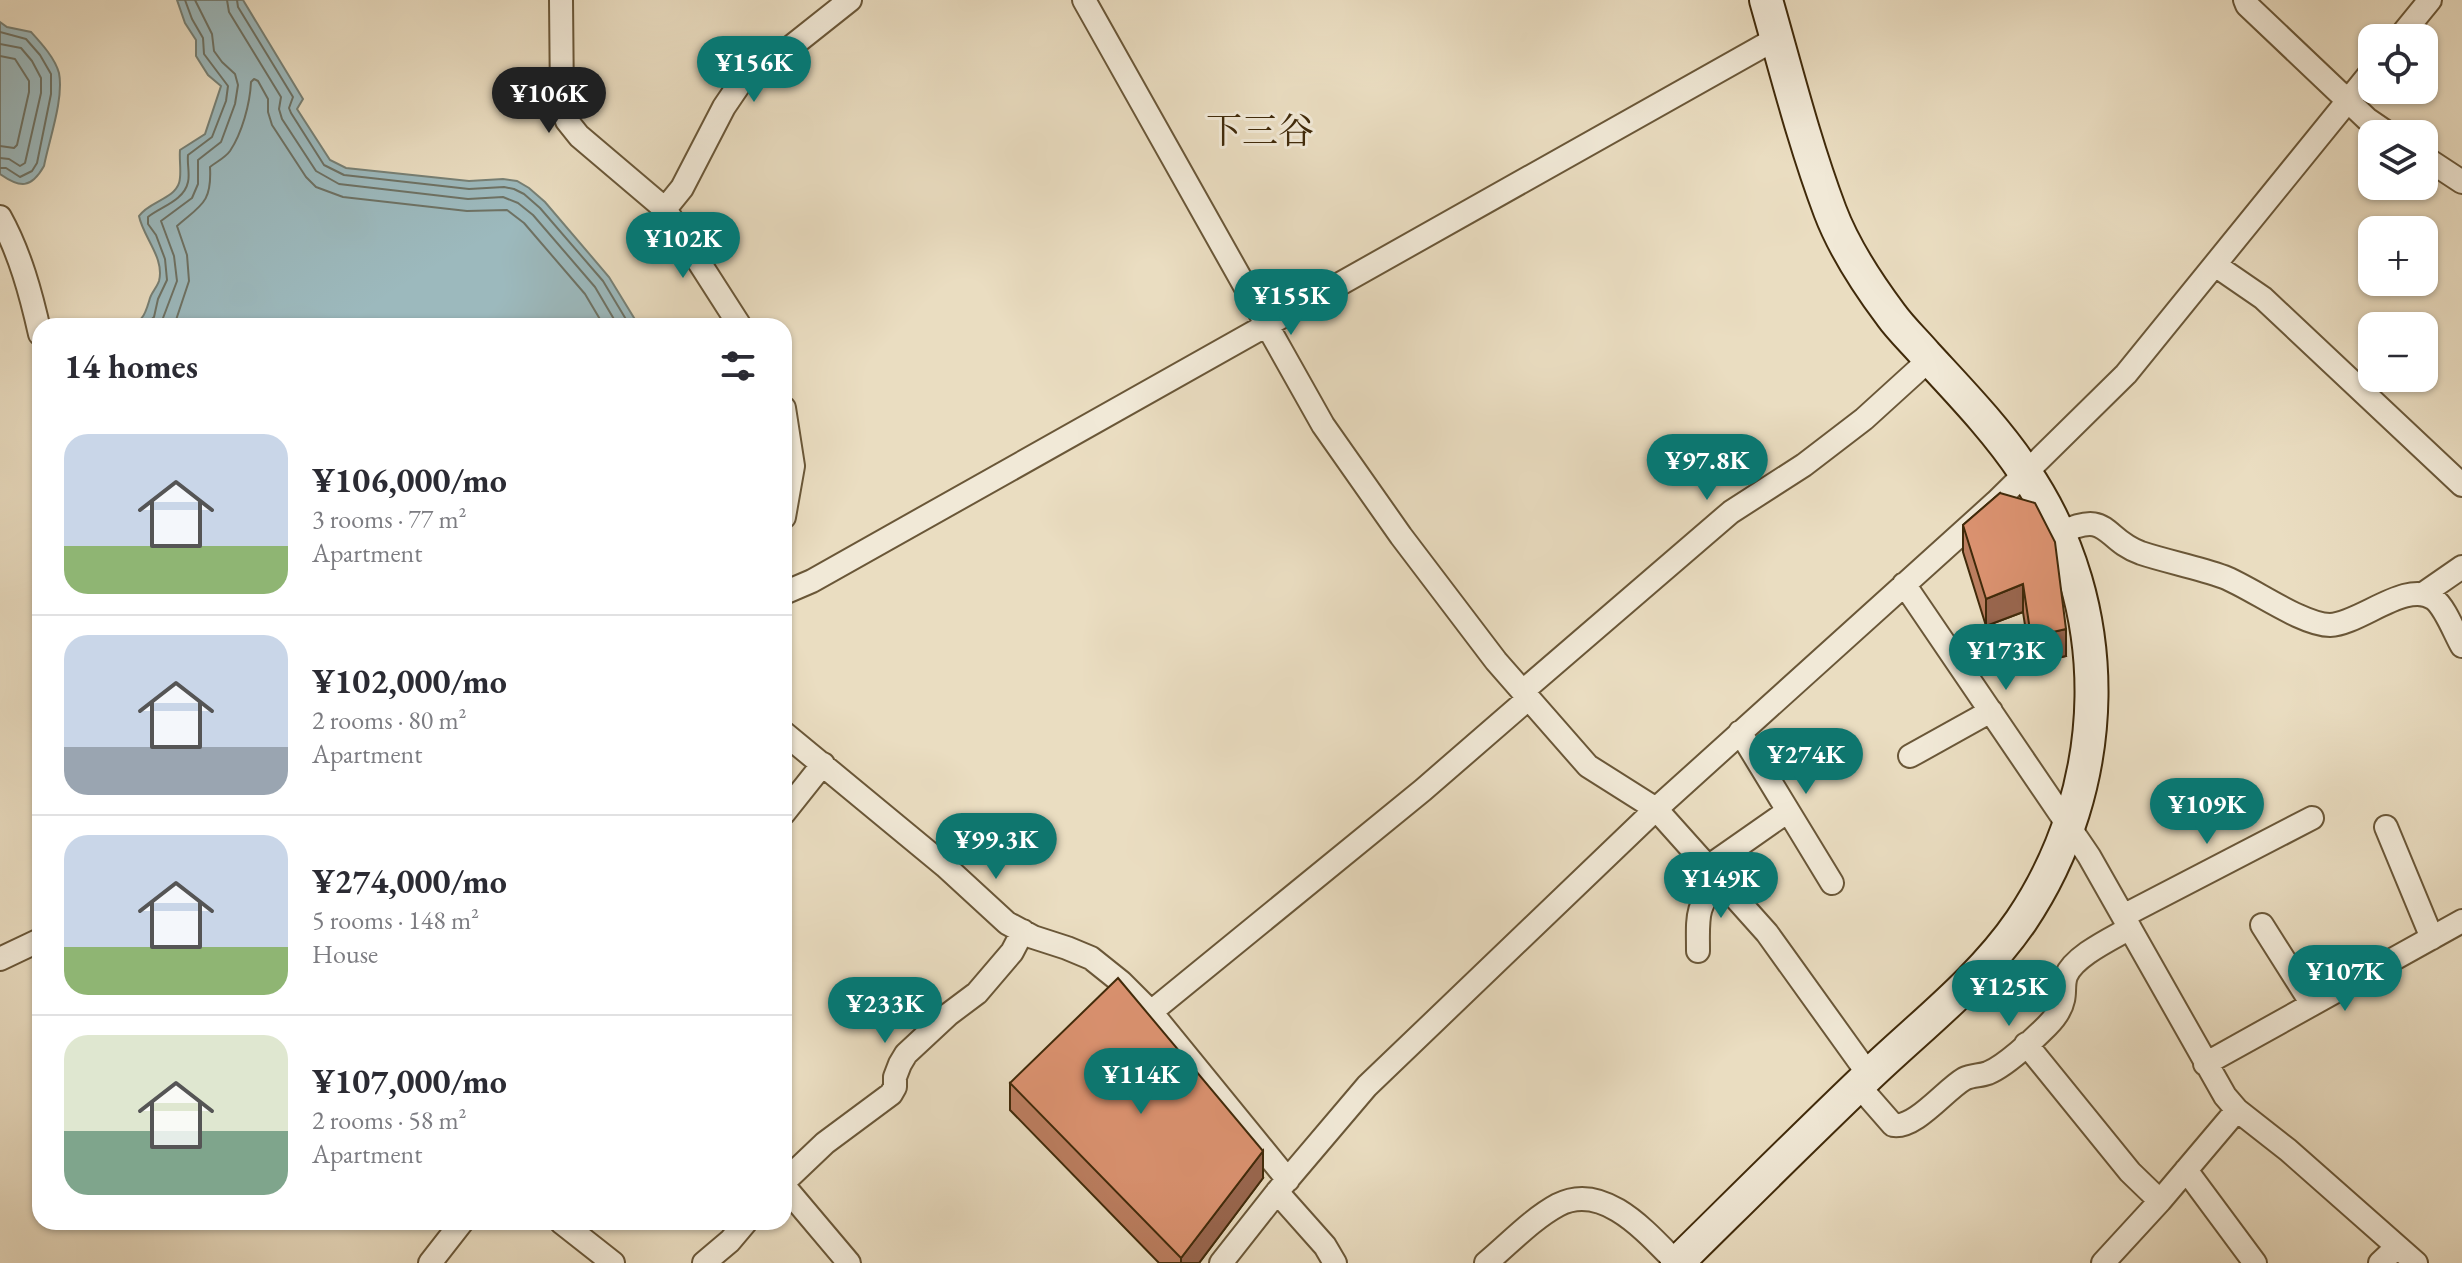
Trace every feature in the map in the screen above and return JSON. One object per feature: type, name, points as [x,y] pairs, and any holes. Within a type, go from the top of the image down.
[{"type":"street","points":[[561,0],[562,104],[567,121],[579,136],[665,209],[735,318]]},
{"type":"street","points":[[665,209],[682,188],[724,107],[741,82],[850,0]]},
{"type":"street","points":[[1084,0],[1323,425],[1401,536],[1496,661],[1588,766],[1656,809],[1767,933],[1893,1125],[1901,1126],[1914,1119],[1963,1080],[1988,1073],[2047,1026],[2064,999],[2067,973],[2078,960],[2126,922],[2312,818]]},
{"type":"street","points":[[1486,1263],[1539,1218],[1567,1202],[1582,1200],[1611,1206],[1677,1263],[1965,986],[2011,934],[2048,875],[2070,826],[2087,759],[2092,676],[2080,594],[2060,533],[2026,473],[2006,446],[1892,317],[1846,246],[1817,172],[1766,0]]},
{"type":"street","points":[[2245,0],[2368,120]]},
{"type":"street","points":[[2410,24],[2430,0]]},
{"type":"street","points":[[792,590],[1777,38]]},
{"type":"street","points":[[1221,1263],[1367,1086],[1656,809],[2026,473],[2126,374],[2358,88]]},
{"type":"street","points":[[2438,166],[2462,182]]},
{"type":"street","points":[[0,217],[14,247],[36,318]]},
{"type":"street","points":[[2215,265],[2263,298],[2462,485]]},
{"type":"street","points":[[1151,1012],[1423,790],[1731,512],[1804,465],[1864,419],[1930,359]]},
{"type":"street","points":[[2060,533],[2086,523],[2100,526],[2137,552],[2224,577],[2326,625],[2342,624],[2410,594],[2423,594],[2440,606],[2462,646]]},
{"type":"street","points":[[2423,594],[2462,567]]},
{"type":"street","points":[[1904,584],[2070,826],[2225,1096],[2237,1110],[2288,1150],[2416,1263]]},
{"type":"street","points":[[1910,756],[1991,711]]},
{"type":"street","points":[[1740,732],[1832,883]]},
{"type":"street","points":[[792,739],[945,866],[1007,923],[1091,958],[1121,982],[1151,1012],[1283,1186],[1335,1263]]},
{"type":"street","points":[[792,803],[823,764]]},
{"type":"street","points":[[1698,951],[1698,914],[1714,873],[1788,811]]},
{"type":"street","points":[[2386,827],[2432,938]]},
{"type":"street","points":[[2205,1064],[2462,921]]},
{"type":"street","points":[[2262,925],[2312,1004]]},
{"type":"street","points":[[792,1176],[825,1143],[891,1094],[906,1054],[977,993],[1012,952],[1023,931]]},
{"type":"street","points":[[0,958],[32,944]]},
{"type":"street","points":[[2026,1044],[2130,1172],[2160,1201]]},
{"type":"street","points":[[2103,1263],[2237,1110]]},
{"type":"street","points":[[2186,1170],[2255,1263]]},
{"type":"street","points":[[792,1194],[849,1263]]},
{"type":"street","points":[[430,1263],[456,1230]]},
{"type":"street","points":[[571,1230],[613,1263]]},
{"type":"street","points":[[704,1263],[739,1230]]},
{"type":"street","points":[[2380,1263],[2397,1247]]},
{"type":"water","points":[[177,0],[243,0],[303,99],[297,109],[330,160],[346,168],[469,181],[517,181],[545,202],[609,277],[634,318],[142,318],[160,272],[139,216],[176,188],[180,176],[180,150],[205,134],[221,86],[208,75],[196,56],[196,40],[185,23]]},
{"type":"water","points":[[0,22],[7,27],[31,32],[51,56],[59,73],[58,107],[44,166],[34,179],[25,184],[13,182],[0,174]]},
{"type":"building","points":[[2000,493],[2035,503],[2055,542],[2066,629],[2031,637],[2023,584],[1986,599],[1963,525]]},
{"type":"building","points":[[1118,978],[1263,1151],[1181,1258],[1010,1083]]},
{"type":"district","name":"下三谷","points":[[1260,130]]}]
